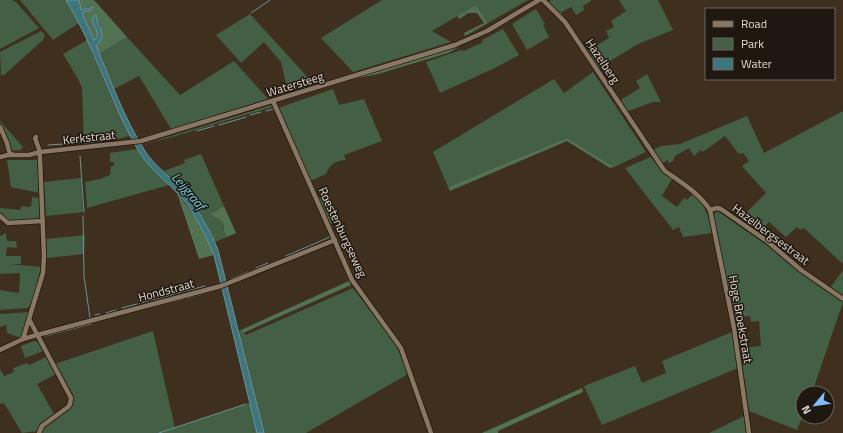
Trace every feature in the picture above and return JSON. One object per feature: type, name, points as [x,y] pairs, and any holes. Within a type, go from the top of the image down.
[{"type":"street","name":"Watersteeg","points":[[141,141],[455,45],[487,31],[539,0]]},
{"type":"street","name":"Hazelberg","points":[[543,0],[565,22],[641,138],[665,171],[696,193],[710,210]]},
{"type":"street","name":"Roestenburgseweg","points":[[273,100],[352,280],[401,348],[431,433]]},
{"type":"street","points":[[0,127],[4,134],[10,155]]},
{"type":"street","points":[[22,339],[43,273],[44,256],[40,152],[35,138],[36,137]]},
{"type":"street","name":"Kerkstraat","points":[[0,156],[29,155],[40,152],[141,141]]},
{"type":"street","name":"Hazelbergsestraat","points":[[710,210],[717,208],[721,209],[767,241],[801,270],[843,299]]},
{"type":"street","name":"Hoge Broekstraat","points":[[710,210],[734,328],[749,433]]},
{"type":"street","points":[[0,216],[8,223],[43,221]]},
{"type":"street","name":"Hondstraat","points":[[0,350],[22,339],[221,286],[335,240]]},
{"type":"street","points":[[29,319],[71,398],[68,407],[42,426],[39,433]]},
{"type":"green space","points":[[0,0],[12,0],[16,2],[39,28],[0,49]]},
{"type":"green space","points":[[20,0],[66,0],[79,23],[53,40]]},
{"type":"green space","points":[[79,0],[94,0],[127,37],[99,54],[96,46],[98,44],[100,25],[96,20],[96,16],[94,24],[97,28],[98,34],[97,38],[94,40],[82,13],[87,12],[92,6],[81,10]]},
{"type":"green space","points":[[382,0],[528,0],[488,23],[476,5],[432,31],[451,42],[353,72],[321,38]]},
{"type":"green space","points":[[551,0],[591,1],[583,6],[584,10],[576,15],[571,7],[561,12],[565,19],[547,3]]},
{"type":"green space","points":[[619,0],[658,0],[673,30],[638,44],[597,69],[586,52],[609,38],[606,31],[614,27],[611,21],[626,11]]},
{"type":"green space","points":[[476,5],[488,23],[465,36],[464,33],[484,23],[477,13],[468,13],[460,19],[457,16]]},
{"type":"green space","points":[[536,9],[545,24],[543,25],[549,37],[527,50],[512,24]]},
{"type":"green space","points":[[250,14],[314,84],[288,92],[281,62],[264,42],[241,63],[216,35]]},
{"type":"green space","points":[[503,29],[519,55],[495,68],[440,93],[426,62],[461,50],[464,51],[483,42],[482,40]]},
{"type":"green space","points":[[41,31],[45,35],[43,40],[4,75],[1,75],[0,52]]},
{"type":"green space","points":[[127,37],[180,95],[234,61],[268,99],[171,129],[139,76],[114,89],[99,54]]},
{"type":"green space","points":[[87,40],[111,97],[130,136],[84,144],[82,88],[63,54]]},
{"type":"green space","points":[[459,47],[448,53],[378,74],[353,79]]},
{"type":"green space","points":[[593,72],[646,152],[614,167],[567,138],[448,187],[433,152],[554,79],[564,93]]},
{"type":"green space","points":[[647,74],[661,102],[653,102],[626,112],[619,101],[640,88],[636,81]]},
{"type":"green space","points":[[333,89],[339,105],[364,99],[382,141],[344,155],[346,160],[333,164],[326,174],[310,181],[278,108]]},
{"type":"green space","points":[[271,105],[272,107],[142,145]]},
{"type":"green space","points":[[843,111],[843,264],[804,228],[800,230],[797,227],[786,237],[769,222],[758,234],[739,220],[766,193],[742,166],[749,161],[743,153],[739,154],[725,136],[703,152],[701,150],[694,156],[689,148],[675,156],[673,161],[669,163],[667,160],[661,165],[651,151],[661,146],[680,144],[747,116],[764,153]]},
{"type":"green space","points":[[0,121],[23,147],[21,150],[13,151],[3,131]]},
{"type":"green space","points":[[567,138],[614,167],[610,168],[567,141],[450,191],[448,187]]},
{"type":"green space","points":[[137,149],[142,157],[169,185],[87,208],[85,182],[110,175],[111,166],[114,166],[114,162],[110,162],[110,153]]},
{"type":"green space","points":[[201,154],[224,206],[212,212],[213,217],[219,219],[223,223],[223,228],[227,237],[215,242],[205,222],[193,204],[164,171],[185,163],[184,160]]},
{"type":"green space","points":[[651,157],[662,172],[672,179],[662,196],[677,207],[684,198],[687,200],[693,194],[695,195],[706,212],[712,233],[683,237],[679,227],[673,230],[625,168]]},
{"type":"green space","points":[[7,160],[39,160],[40,193],[11,187]]},
{"type":"green space","points":[[81,178],[83,212],[46,216],[44,182]]},
{"type":"green space","points":[[177,193],[198,221],[214,255],[199,259]]},
{"type":"green space","points":[[327,193],[340,221],[329,224],[318,198]]},
{"type":"green space","points":[[32,197],[40,198],[41,215],[39,220],[6,223],[0,215],[0,208],[20,210],[22,206],[31,206]]},
{"type":"green space","points":[[224,206],[236,233],[227,237],[224,231],[223,223],[219,219],[213,217],[211,213]]},
{"type":"green space","points":[[717,211],[719,212],[769,247],[796,270],[843,302],[815,385],[795,385],[795,425],[799,425],[797,430],[749,411],[740,348],[761,346],[759,321],[751,322],[750,316],[734,318],[713,216]]},
{"type":"green space","points":[[6,233],[7,241],[16,241],[17,248],[7,247],[6,256],[21,256],[21,264],[9,264],[41,267],[32,304],[27,308],[0,310],[0,290],[19,293],[20,273],[0,274],[0,236]]},
{"type":"green space","points":[[85,235],[84,254],[47,258],[46,239]]},
{"type":"green space","points":[[843,270],[843,297],[830,288]]},
{"type":"green space","points":[[349,281],[351,285],[243,333],[241,330]]},
{"type":"green space","points":[[353,288],[396,345],[408,374],[306,433],[264,433],[239,331],[241,330],[246,335]]},
{"type":"green space","points":[[29,312],[21,338],[7,333],[6,325],[0,327],[0,314]]},
{"type":"green space","points":[[153,331],[175,428],[250,403],[257,433],[41,433],[43,428],[66,411],[73,398],[72,393],[55,364]]},
{"type":"green space","points":[[732,332],[738,368],[602,425],[584,386],[635,366],[642,383],[666,373],[662,361]]},
{"type":"green space","points":[[34,341],[38,342],[43,351],[25,358],[21,346]]},
{"type":"green space","points":[[46,357],[56,374],[37,384],[54,414],[39,426],[37,431],[22,433],[4,403],[0,404],[0,369],[4,376],[14,372],[13,368],[27,363],[29,365]]},
{"type":"green space","points":[[582,388],[583,392],[498,431],[498,433],[482,433]]},
{"type":"green space","points":[[744,416],[746,433],[709,433]]},
{"type":"water","points":[[66,0],[79,0],[81,10],[93,7],[91,10],[82,13],[94,40],[97,37],[97,32],[92,20],[96,15],[102,38],[96,46],[118,99],[137,138],[148,156],[178,186],[190,201],[206,224],[214,241],[218,250],[264,433],[257,433],[214,255],[196,218],[186,204],[176,191],[158,175],[142,157],[119,113],[86,37]]},
{"type":"waterway","points":[[251,13],[270,0]]},
{"type":"waterway","points":[[266,111],[273,109]]},
{"type":"waterway","points":[[250,115],[261,112]]},
{"type":"waterway","points":[[219,125],[246,117]]},
{"type":"waterway","points":[[197,131],[214,126]]},
{"type":"waterway","points":[[48,145],[79,143]]},
{"type":"waterway","points":[[80,156],[84,212]]},
{"type":"waterway","points":[[83,216],[84,276],[90,318]]},
{"type":"waterway","points":[[286,256],[330,237]]},
{"type":"waterway","points":[[256,268],[268,263]]},
{"type":"waterway","points":[[231,279],[248,272]]},
{"type":"waterway","points":[[140,303],[205,286]]},
{"type":"waterway","points":[[187,298],[219,289]]},
{"type":"waterway","points":[[151,307],[183,299]]},
{"type":"waterway","points":[[122,308],[137,304]]},
{"type":"waterway","points":[[106,313],[116,310]]},
{"type":"waterway","points":[[95,315],[100,314]]},
{"type":"waterway","points":[[45,336],[91,324]]},
{"type":"waterway","points":[[159,433],[246,404]]},
{"type":"water label","name":"Leijgraaf","points":[[189,191]]}]
